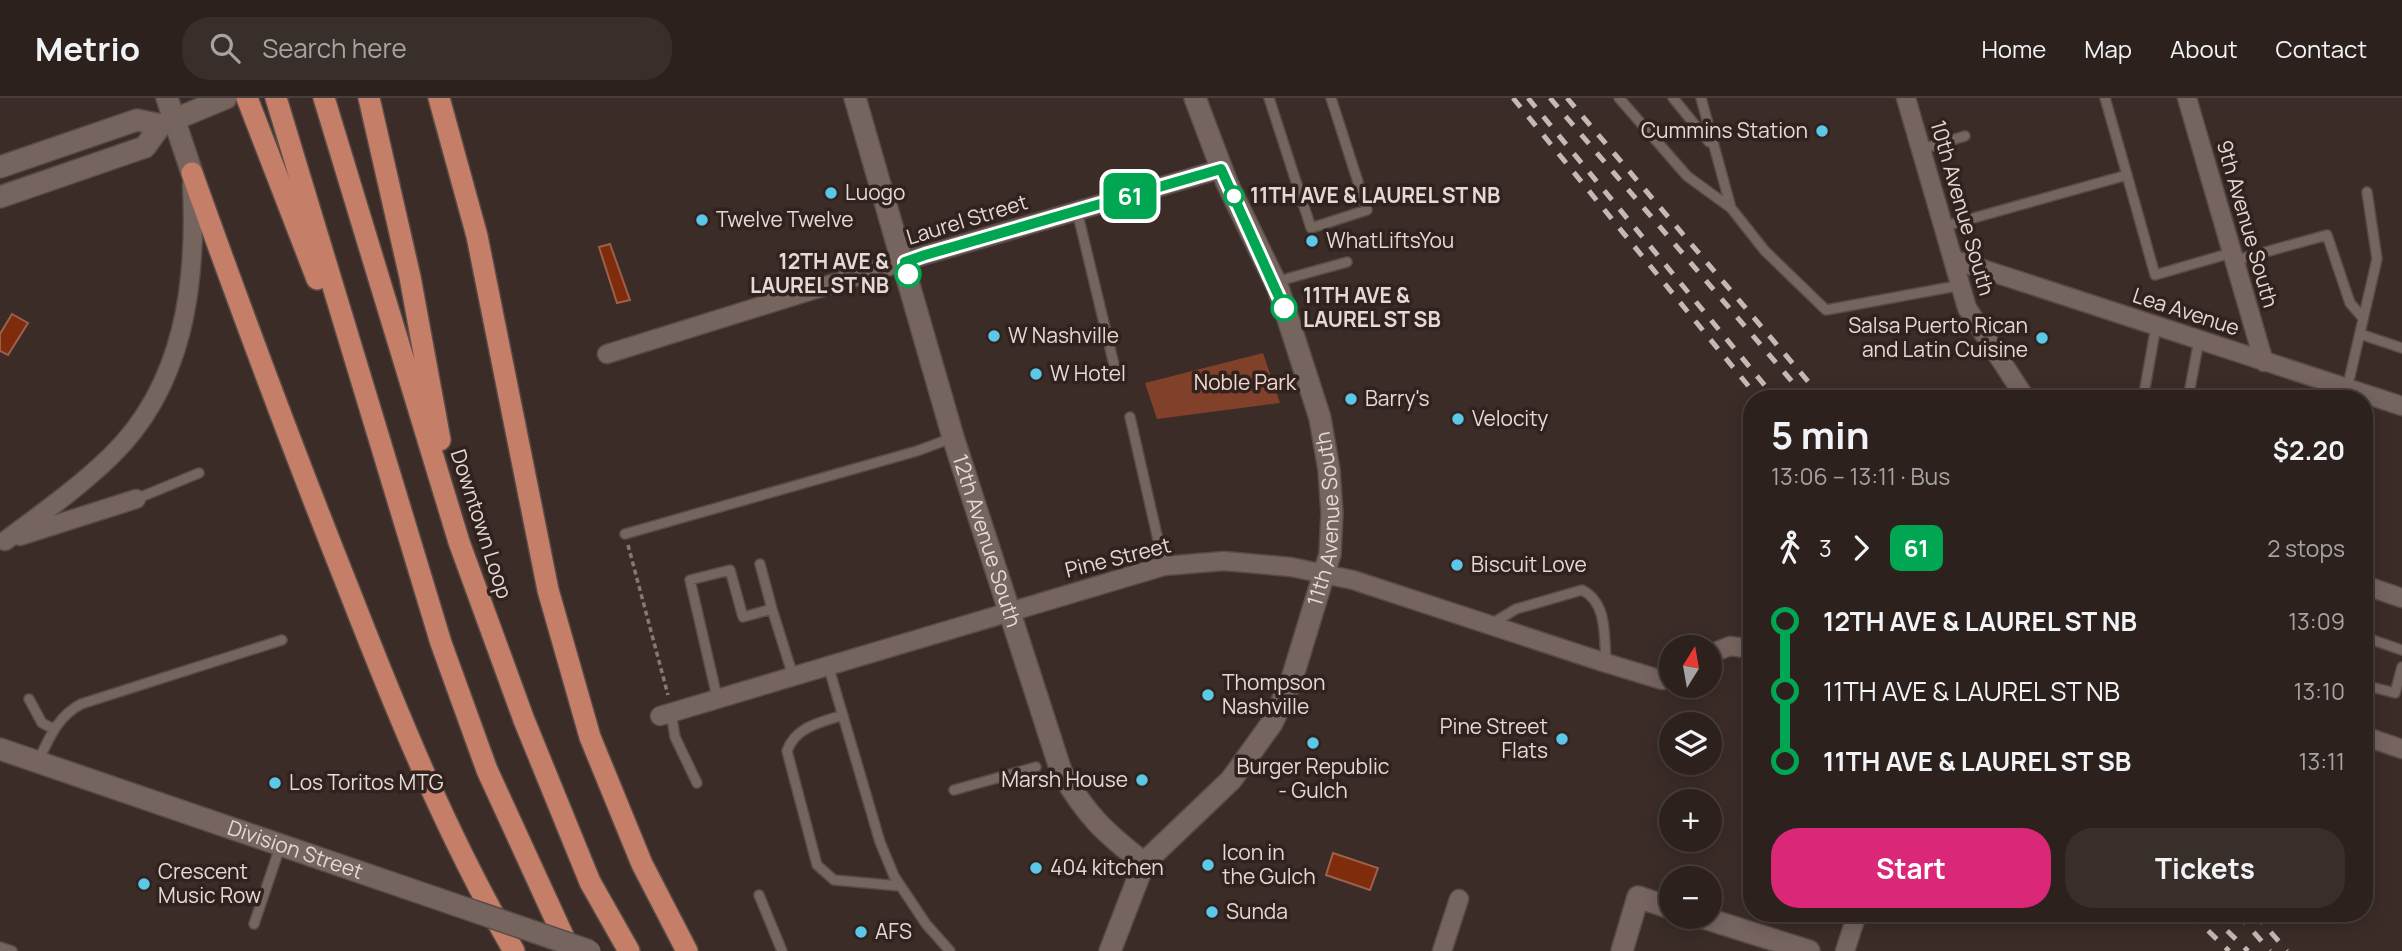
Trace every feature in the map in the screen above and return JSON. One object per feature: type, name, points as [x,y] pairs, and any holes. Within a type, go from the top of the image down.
[{"type":"highway","points":[[247,98],[375,428]]},
{"type":"highway","points":[[276,98],[441,643],[487,770],[570,951]]},
{"type":"highway","name":"Downtown Loop","points":[[324,98],[459,542],[524,720],[590,882],[629,951]]},
{"type":"highway","points":[[369,98],[410,277],[459,542]]},
{"type":"highway","points":[[439,98],[477,236],[548,590],[590,737],[642,864],[687,951]]},
{"type":"highway","points":[[192,173],[274,400],[404,729],[458,846],[514,951]]},
{"type":"main road","points":[[167,98],[167,122],[192,173]]},
{"type":"main road","points":[[0,167],[138,120],[167,122],[226,98]]},
{"type":"main road","name":"12th Avenue South","points":[[855,98],[905,262],[953,437],[1061,771],[1081,807],[1116,841],[1144,863]]},
{"type":"main road","name":"11th Avenue South","points":[[1144,863],[1231,780],[1272,723],[1291,682],[1330,554],[1332,513],[1320,418],[1275,282],[1221,169],[1195,98]]},
{"type":"main road","points":[[0,197],[145,147],[167,122]]},
{"type":"main road","name":"Division Street","points":[[0,750],[590,951]]},
{"type":"main road","points":[[1110,951],[1144,863]]},
{"type":"main road","points":[[1622,951],[1638,897],[1659,904]]},
{"type":"main road","points":[[1722,924],[1809,951]]},
{"type":"street","name":"10th Avenue South","points":[[1906,98],[1967,308],[2020,390]]},
{"type":"street","name":"9th Avenue South","points":[[2187,98],[2264,362]]},
{"type":"street","name":"Laurel Street","points":[[607,354],[905,262],[1221,169]]},
{"type":"street","points":[[3,541],[112,456],[139,425],[162,387],[186,315],[194,223],[192,173]]},
{"type":"street","name":"Lea Avenue","points":[[1955,260],[2350,390]]},
{"type":"street","name":"Lea Avenue","points":[[2373,397],[2402,406]]},
{"type":"street","points":[[3,541],[136,499]]},
{"type":"street","name":"Pine Street","points":[[666,708],[793,676],[1164,566],[1224,561],[1291,567],[1353,580],[1659,679]]},
{"type":"street","points":[[2373,588],[2402,598]]},
{"type":"street","points":[[1722,649],[1730,646],[1743,648]]},
{"type":"street","points":[[2373,739],[2402,749]]},
{"type":"street","points":[[1442,951],[1460,900]]},
{"type":"street","points":[[1845,951],[1854,922]]},
{"type":"lane","points":[[1269,98],[1311,228],[1367,209],[1331,98]]},
{"type":"lane","points":[[1619,98],[1687,176],[1731,208],[1765,251],[1826,310],[1962,285]]},
{"type":"lane","points":[[1673,98],[1713,146]]},
{"type":"lane","points":[[1701,98],[1731,208]]},
{"type":"lane","points":[[2105,98],[2155,275],[2327,235],[2350,303],[2363,318]]},
{"type":"lane","points":[[1922,149],[1965,136]]},
{"type":"lane","points":[[1945,226],[2127,175]]},
{"type":"lane","points":[[2347,389],[2378,259],[2367,192]]},
{"type":"lane","points":[[1077,211],[1116,373]]},
{"type":"lane","points":[[1275,282],[1347,262]]},
{"type":"lane","points":[[2145,390],[2156,326]]},
{"type":"lane","points":[[2360,334],[2402,348]]},
{"type":"lane","points":[[2190,390],[2199,340]]},
{"type":"lane","points":[[1130,417],[1164,566]]},
{"type":"lane","points":[[625,534],[953,437]]},
{"type":"lane","points":[[136,499],[199,472]]},
{"type":"lane","points":[[760,564],[793,676]]},
{"type":"lane","points":[[717,697],[690,580],[730,570],[743,617],[772,609]]},
{"type":"lane","points":[[1490,625],[1516,609],[1582,590],[1595,596],[1600,607],[1606,663]]},
{"type":"lane","points":[[37,762],[54,729],[68,711],[81,704],[282,640]]},
{"type":"lane","points":[[2373,640],[2402,650]]},
{"type":"lane","points":[[828,665],[880,842],[900,886],[926,924],[950,951]]},
{"type":"lane","points":[[2373,687],[2395,693],[2402,667]]},
{"type":"lane","points":[[29,699],[42,723],[54,729]]},
{"type":"lane","points":[[666,708],[675,737],[697,783]]},
{"type":"lane","points":[[843,715],[812,725],[791,738],[787,751],[817,865],[834,880],[900,886]]},
{"type":"lane","points":[[954,790],[1036,768]]},
{"type":"lane","points":[[254,924],[281,845]]},
{"type":"lane","points":[[759,895],[782,951]]},
{"type":"lane","points":[[0,947],[12,951]]},
{"type":"path","points":[[625,534],[666,708]]},
{"type":"green space","name":"Noble Park","points":[[1263,353],[1280,403],[1157,419],[1145,383]]},
{"type":"shaded area","points":[[610,244],[630,300],[617,303],[599,247]]},
{"type":"shaded area","points":[[12,314],[28,323],[8,355],[0,351],[0,334]]},
{"type":"shaded area","points":[[1333,853],[1378,868],[1370,890],[1326,875]]},
{"type":"railway","points":[[1513,98],[1752,390]]},
{"type":"railway","points":[[1528,98],[1769,390]]},
{"type":"railway","points":[[1550,98],[1799,390]]},
{"type":"railway","points":[[1567,98],[1815,390]]},
{"type":"railway","points":[[2199,922],[2229,951]]},
{"type":"railway","points":[[2218,922],[2248,951]]},
{"type":"railway","points":[[2245,922],[2270,951]]},
{"type":"railway","points":[[2262,922],[2287,951]]},
{"type":"bus line","name":"61","points":[[908,274],[905,262],[925,255],[1221,169],[1278,288],[1284,308]]},
{"type":"place","name":"Cummins Station","points":[[1822,131]]},
{"type":"place","name":"Luogo","points":[[831,193]]},
{"type":"place","name":"11TH AVE & LAUREL ST NB","points":[[1234,196]]},
{"type":"place","name":"Twelve Twelve","points":[[702,220]]},
{"type":"place","name":"WhatLiftsYou","points":[[1312,241]]},
{"type":"place","name":"12TH AVE & LAUREL ST NB","points":[[908,274]]},
{"type":"place","name":"11TH AVE & LAUREL ST SB","points":[[1284,308]]},
{"type":"place","name":"W Nashville","points":[[994,336]]},
{"type":"place","name":"Salsa Puerto Rican and Latin Cuisine","points":[[2042,338]]},
{"type":"place","name":"W Hotel","points":[[1036,374]]},
{"type":"place","name":"Barry's","points":[[1351,399]]},
{"type":"place","name":"Velocity","points":[[1458,419]]},
{"type":"place","name":"Biscuit Love","points":[[1457,565]]},
{"type":"place","name":"Thompson Nashville","points":[[1208,695]]},
{"type":"place","name":"Pine Street Flats","points":[[1562,739]]},
{"type":"place","name":"Burger Republic - Gulch","points":[[1313,743]]},
{"type":"place","name":"Marsh House","points":[[1142,780]]},
{"type":"place","name":"Los Toritos MTG","points":[[275,783]]},
{"type":"place","name":"Icon in the Gulch","points":[[1208,865]]},
{"type":"place","name":"404 kitchen","points":[[1036,868]]},
{"type":"place","name":"Crescent Music Row","points":[[144,884]]},
{"type":"place","name":"Sunda","points":[[1212,912]]},
{"type":"place","name":"AFS","points":[[861,932]]}]
